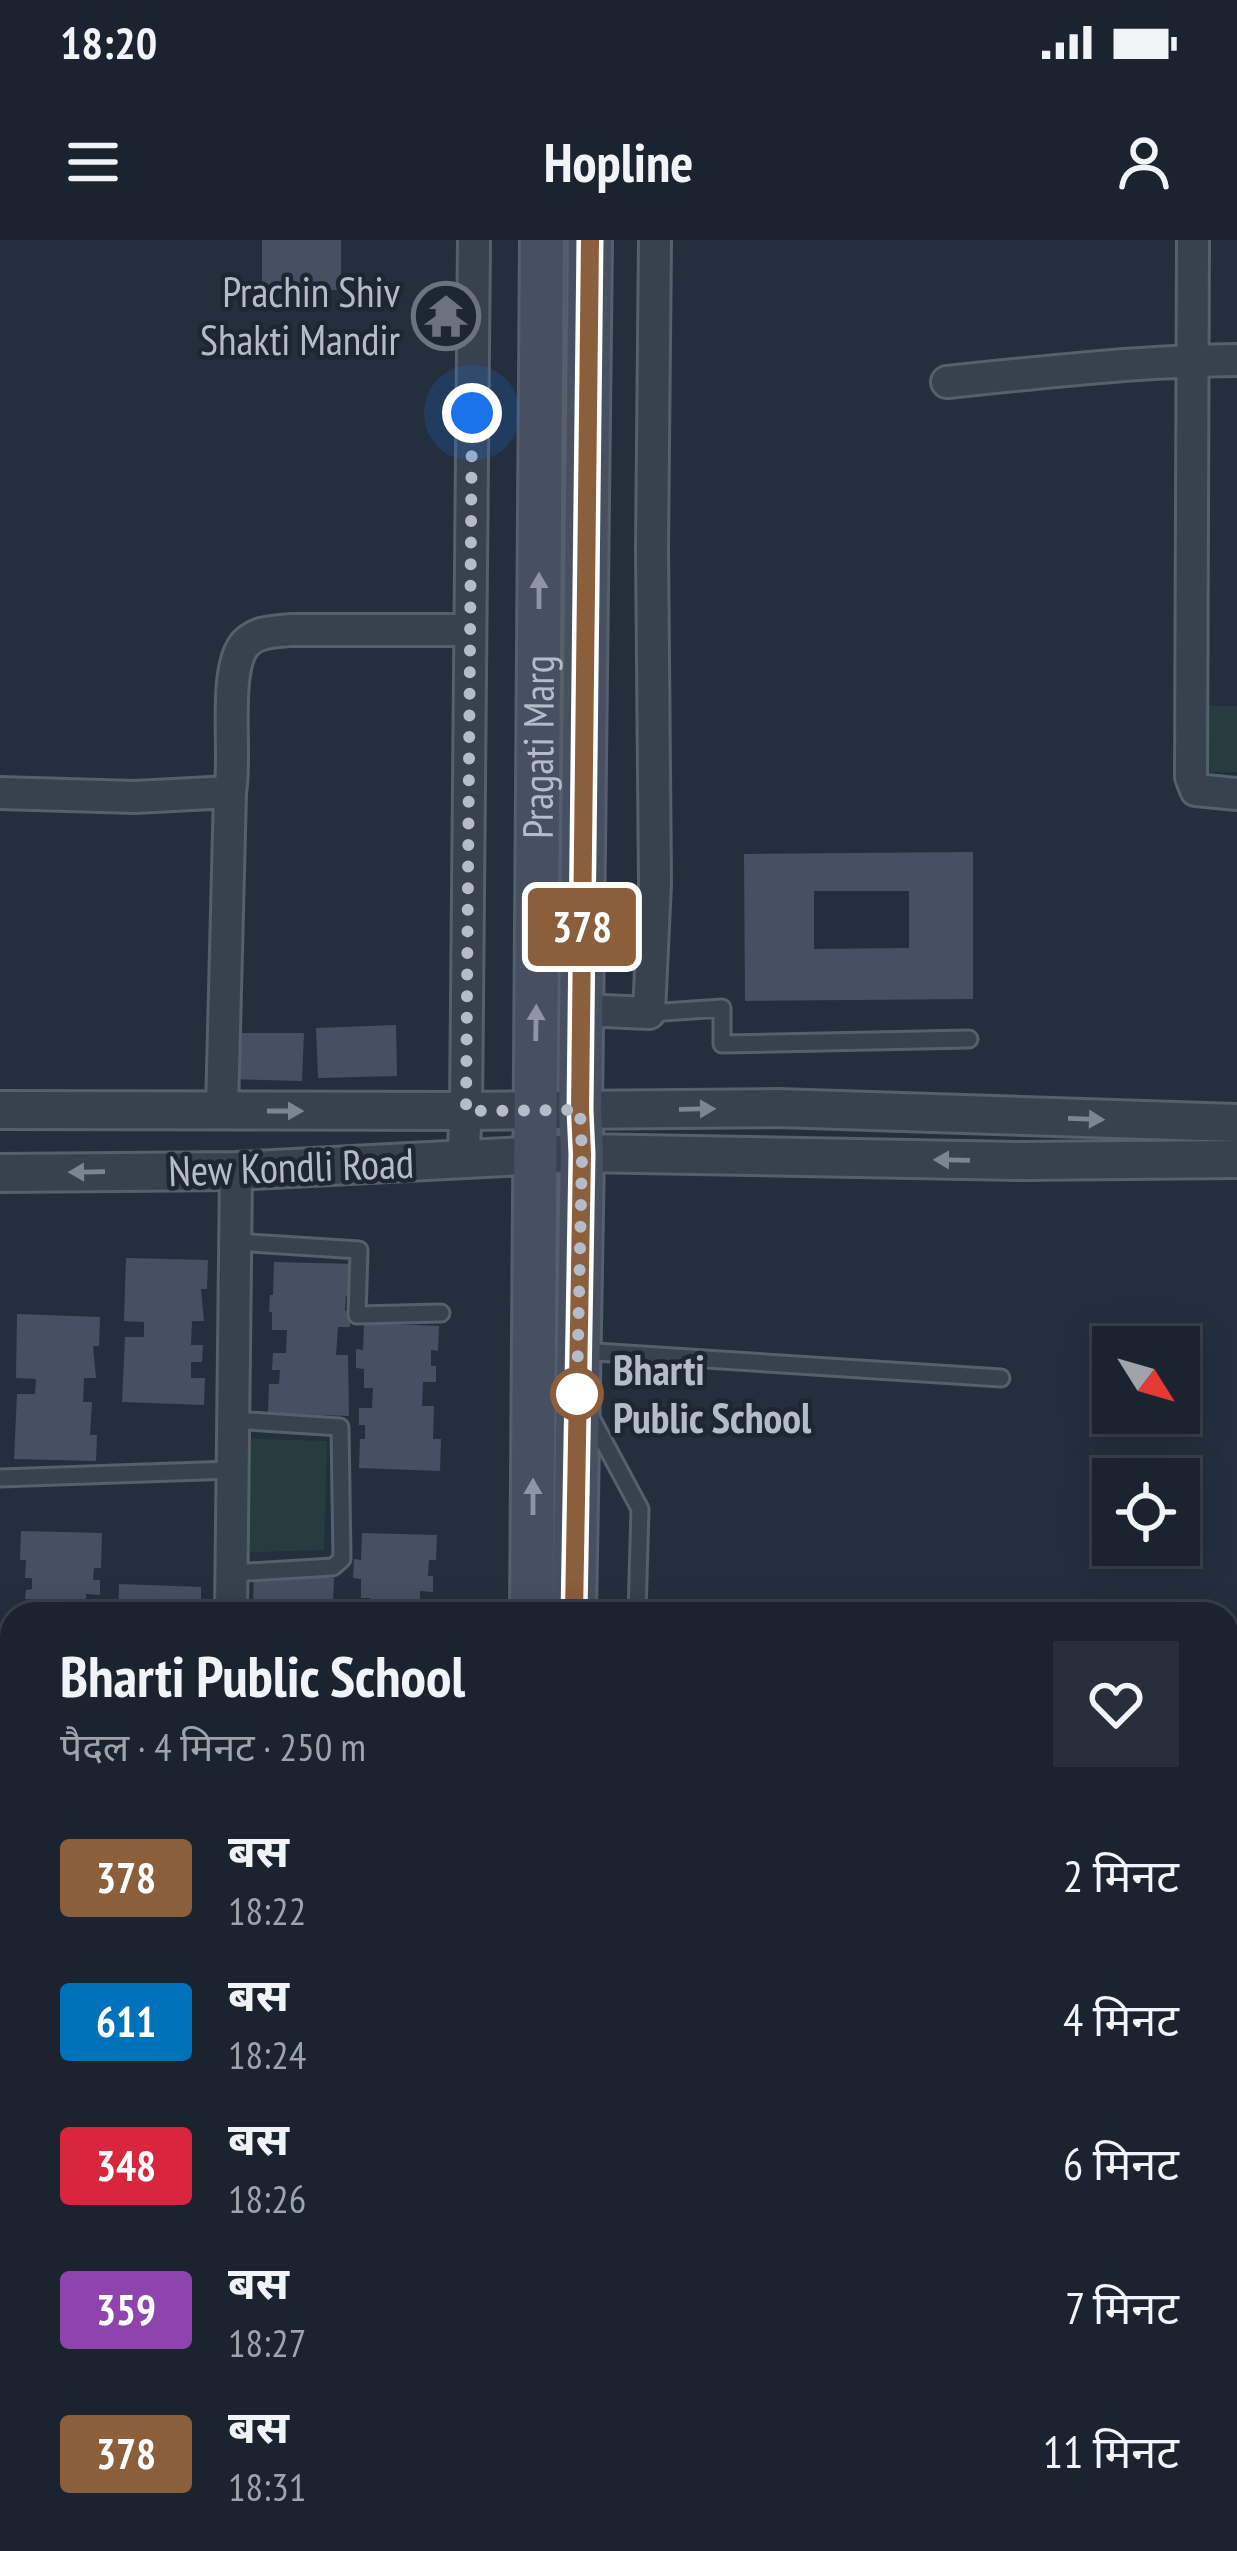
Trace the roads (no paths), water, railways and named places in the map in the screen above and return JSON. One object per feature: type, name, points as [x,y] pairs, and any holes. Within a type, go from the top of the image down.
[{"type":"main road","name":"Pragati Marg","points":[[532,1602],[542,240]]},
{"type":"main road","name":"Pragati Marg","points":[[574,1602],[590,240]]},
{"type":"street","points":[[463,1161],[474,240]]},
{"type":"street","points":[[581,1010],[649,1013],[655,883],[655,240]]},
{"type":"street","points":[[1193,240],[1191,777],[1196,790],[1237,794]]},
{"type":"street","points":[[947,382],[1237,360]]},
{"type":"street","points":[[222,1110],[238,654],[263,633],[290,630],[470,630]]},
{"type":"street","points":[[0,793],[134,797],[230,792]]},
{"type":"street","name":"New Kondli Road","points":[[0,1110],[778,1108],[1237,1123]]},
{"type":"street","name":"New Kondli Road","points":[[0,1173],[236,1171],[582,1154],[1019,1161],[1237,1159]]},
{"type":"street","points":[[231,1602],[236,1171]]},
{"type":"lane","points":[[649,1013],[722,1008],[722,1044],[969,1039]]},
{"type":"lane","points":[[235,1242],[359,1250],[358,1315],[441,1313]]},
{"type":"lane","points":[[637,1602],[640,1508],[577,1371],[1001,1378]]},
{"type":"lane","points":[[231,1573],[333,1568],[342,1559],[340,1427],[233,1420]]},
{"type":"lane","points":[[0,1478],[232,1470]]},
{"type":"place","name":"Prachin Shiv Shakti Mandir","points":[[446,316]]},
{"type":"place","name":"Bharti Public School","points":[[577,1394]]}]
